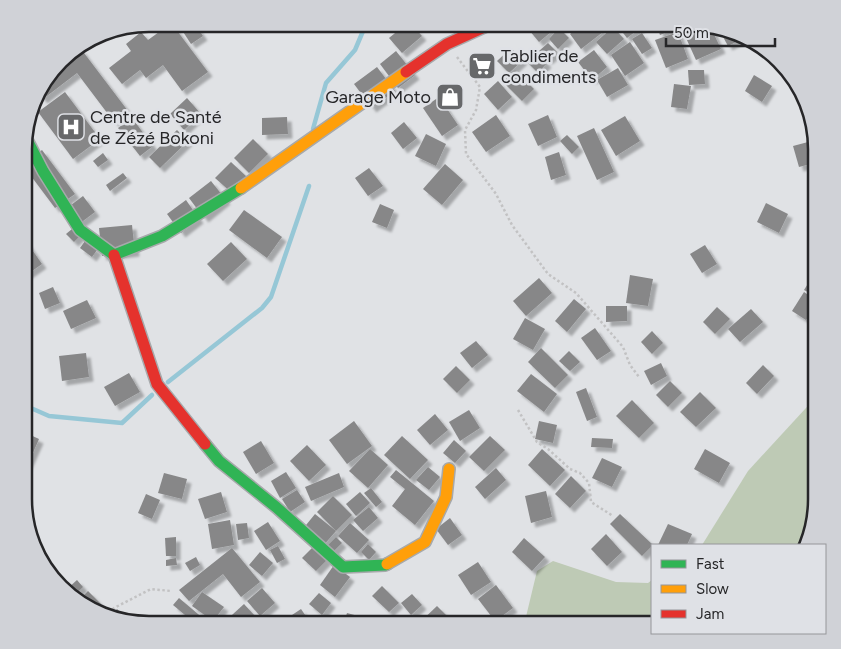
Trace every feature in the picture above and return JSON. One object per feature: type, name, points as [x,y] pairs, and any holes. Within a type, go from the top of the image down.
[{"type":"street","points":[[114,255],[162,236],[231,195],[447,44],[473,33]]},
{"type":"street","points":[[32,150],[43,171],[80,230],[114,255],[157,384],[219,461],[276,507],[343,567],[385,565],[425,542],[446,497],[449,469]]},
{"type":"path","points":[[447,44],[480,87],[476,110],[465,130],[466,154],[496,194],[512,226],[548,274],[576,294],[624,347],[630,366],[639,377]]},
{"type":"path","points":[[518,410],[537,442],[548,449],[570,470],[580,473],[589,483],[591,502],[612,516]]},
{"type":"path","points":[[112,610],[151,590],[172,591]]},
{"type":"green space","points":[[808,406],[808,515],[800,544],[703,544],[748,471]]},
{"type":"green space","points":[[553,561],[616,582],[648,583],[651,581],[651,616],[526,616],[537,571]]},
{"type":"building","points":[[159,32],[178,32],[208,72],[182,91],[163,65],[146,78],[140,70],[122,84],[109,68],[131,51],[126,44],[140,33],[148,40]]},
{"type":"building","points":[[183,32],[200,32],[203,36],[191,44]]},
{"type":"building","points":[[396,32],[419,32],[422,36],[402,53],[389,38]]},
{"type":"building","points":[[456,33],[466,33],[460,38]]},
{"type":"building","points":[[531,33],[550,33],[539,42]]},
{"type":"building","points":[[555,33],[564,33],[569,38],[558,49],[549,39]]},
{"type":"building","points":[[572,33],[602,33],[581,49],[570,34]]},
{"type":"building","points":[[606,33],[618,33],[624,39],[607,54],[596,42]]},
{"type":"building","points":[[623,33],[634,33],[627,38]]},
{"type":"building","points":[[642,33],[652,48],[642,54],[632,39]]},
{"type":"building","points":[[678,33],[688,59],[666,68],[655,40]]},
{"type":"building","points":[[696,33],[714,35],[721,49],[696,60],[686,38]]},
{"type":"building","points":[[723,37],[737,42],[728,46]]},
{"type":"building","points":[[630,42],[644,63],[625,76],[611,55]]},
{"type":"building","points":[[548,43],[557,52],[548,60],[539,51]]},
{"type":"building","points":[[511,48],[523,60],[509,73],[497,61]]},
{"type":"building","points":[[594,50],[607,67],[592,80],[578,62]]},
{"type":"building","points":[[396,51],[415,75],[398,88],[380,64]]},
{"type":"building","points":[[534,51],[547,63],[538,73],[525,60]]},
{"type":"building","points":[[84,53],[128,111],[114,122],[77,73],[45,97],[57,78],[72,61]]},
{"type":"building","points":[[377,67],[395,91],[372,108],[354,84]]},
{"type":"building","points":[[618,68],[628,85],[607,97],[597,80]]},
{"type":"building","points":[[515,70],[534,89],[522,101],[503,82]]},
{"type":"building","points":[[688,70],[704,70],[705,84],[689,85]]},
{"type":"building","points":[[754,75],[772,86],[762,102],[745,91]]},
{"type":"building","points":[[498,81],[512,97],[498,110],[484,94]]},
{"type":"building","points":[[674,84],[691,86],[687,109],[671,107]]},
{"type":"building","points":[[65,92],[100,139],[73,159],[39,111]]},
{"type":"building","points":[[439,97],[458,125],[442,136],[423,108]]},
{"type":"building","points":[[187,98],[201,114],[184,130],[170,114]]},
{"type":"building","points":[[496,115],[510,136],[486,152],[472,132]]},
{"type":"building","points":[[548,115],[557,137],[538,146],[528,124]]},
{"type":"building","points":[[625,116],[640,141],[616,156],[601,130]]},
{"type":"building","points":[[287,117],[288,134],[262,135],[262,118]]},
{"type":"building","points":[[132,118],[153,146],[140,156],[118,128]]},
{"type":"building","points":[[404,122],[417,138],[403,149],[391,133]]},
{"type":"building","points":[[594,128],[614,172],[597,180],[577,136]]},
{"type":"building","points":[[177,130],[188,141],[160,168],[149,157]]},
{"type":"building","points":[[426,134],[446,144],[436,166],[415,156]]},
{"type":"building","points":[[567,135],[579,147],[572,154],[560,141]]},
{"type":"building","points":[[253,139],[268,154],[249,173],[234,158]]},
{"type":"building","points":[[808,142],[808,165],[799,167],[793,146]]},
{"type":"building","points":[[42,150],[75,194],[55,208],[32,177],[32,158]]},
{"type":"building","points":[[559,152],[566,175],[551,180],[545,157]]},
{"type":"building","points":[[103,153],[108,160],[98,167],[93,161]]},
{"type":"building","points":[[231,162],[247,177],[232,193],[215,178]]},
{"type":"building","points":[[445,164],[463,180],[442,205],[423,189]]},
{"type":"building","points":[[369,168],[383,186],[368,196],[355,178]]},
{"type":"building","points":[[123,173],[127,178],[110,191],[106,185]]},
{"type":"building","points":[[211,181],[226,200],[204,218],[189,198]]},
{"type":"building","points":[[83,196],[95,212],[75,227],[63,211]]},
{"type":"building","points":[[186,200],[199,219],[181,233],[167,214]]},
{"type":"building","points":[[766,203],[788,214],[779,233],[757,222]]},
{"type":"building","points":[[380,204],[394,210],[387,228],[372,222]]},
{"type":"building","points":[[244,210],[282,237],[267,258],[229,230]]},
{"type":"building","points":[[132,225],[135,252],[102,256],[99,228]]},
{"type":"building","points":[[72,229],[80,236],[74,242],[66,234]]},
{"type":"building","points":[[85,241],[97,250],[92,257],[80,248]]},
{"type":"building","points":[[231,242],[247,259],[223,281],[207,264]]},
{"type":"building","points":[[705,245],[717,264],[702,273],[690,254]]},
{"type":"building","points":[[32,250],[42,264],[32,271]]},
{"type":"building","points":[[630,275],[653,279],[648,306],[626,303]]},
{"type":"building","points":[[539,278],[552,293],[526,316],[513,301]]},
{"type":"building","points":[[808,284],[808,292],[804,290]]},
{"type":"building","points":[[53,287],[60,303],[45,309],[39,293]]},
{"type":"building","points":[[804,292],[808,295],[808,317],[806,320],[792,311]]},
{"type":"building","points":[[574,299],[586,309],[567,332],[555,321]]},
{"type":"building","points":[[87,300],[96,318],[71,329],[63,311]]},
{"type":"building","points":[[606,306],[627,306],[627,321],[606,322]]},
{"type":"building","points":[[717,307],[730,319],[715,334],[703,322]]},
{"type":"building","points":[[751,309],[763,322],[740,342],[728,329]]},
{"type":"building","points":[[525,318],[545,329],[533,350],[513,339]]},
{"type":"building","points":[[595,328],[611,351],[597,360],[581,338]]},
{"type":"building","points":[[652,331],[663,343],[652,354],[641,342]]},
{"type":"building","points":[[476,341],[488,355],[472,368],[460,353]]},
{"type":"building","points":[[541,348],[568,375],[555,388],[528,362]]},
{"type":"building","points":[[569,351],[580,362],[570,371],[559,361]]},
{"type":"building","points":[[86,353],[89,377],[62,381],[59,356]]},
{"type":"building","points":[[661,363],[667,376],[651,385],[644,371]]},
{"type":"building","points":[[763,365],[774,376],[757,394],[746,383]]},
{"type":"building","points":[[456,366],[470,380],[457,393],[443,379]]},
{"type":"building","points":[[129,373],[140,392],[115,406],[104,387]]},
{"type":"building","points":[[531,374],[557,394],[544,412],[517,391]]},
{"type":"building","points":[[670,381],[682,393],[668,407],[656,395]]},
{"type":"building","points":[[586,388],[597,417],[587,421],[576,392]]},
{"type":"building","points":[[700,392],[716,408],[696,427],[680,412]]},
{"type":"building","points":[[632,400],[654,423],[639,438],[616,416]]},
{"type":"building","points":[[469,410],[480,428],[460,441],[449,422]]},
{"type":"building","points":[[435,414],[448,430],[430,445],[417,430]]},
{"type":"building","points":[[354,421],[372,446],[347,464],[329,440]]},
{"type":"building","points":[[539,421],[557,425],[553,443],[535,439]]},
{"type":"building","points":[[33,436],[39,439],[33,453]]},
{"type":"building","points":[[402,436],[428,460],[410,479],[384,455]]},
{"type":"building","points":[[490,436],[505,450],[484,471],[469,457]]},
{"type":"building","points":[[592,438],[613,439],[612,448],[591,447]]},
{"type":"building","points":[[454,440],[466,451],[455,463],[443,453]]},
{"type":"building","points":[[261,441],[274,463],[256,474],[243,452]]},
{"type":"building","points":[[307,445],[326,465],[309,481],[290,461]]},
{"type":"building","points":[[370,449],[388,465],[368,488],[349,471]]},
{"type":"building","points":[[542,449],[565,470],[550,486],[528,465]]},
{"type":"building","points":[[705,449],[730,463],[719,483],[694,469]]},
{"type":"building","points":[[602,458],[622,467],[612,487],[592,478]]},
{"type":"building","points":[[428,467],[440,477],[429,490],[416,480]]},
{"type":"building","points":[[496,468],[506,480],[485,499],[475,487]]},
{"type":"building","points":[[396,470],[434,501],[415,525],[392,506],[405,489],[390,477]]},
{"type":"building","points":[[286,472],[296,488],[280,498],[271,481]]},
{"type":"building","points":[[164,473],[187,479],[182,499],[158,493]]},
{"type":"building","points":[[339,473],[344,487],[311,501],[305,487]]},
{"type":"building","points":[[571,476],[586,491],[570,508],[555,494]]},
{"type":"building","points":[[371,488],[382,502],[376,507],[364,493]]},
{"type":"building","points":[[297,490],[305,502],[290,512],[282,499]]},
{"type":"building","points":[[546,491],[552,517],[531,523],[525,496]]},
{"type":"building","points":[[221,492],[227,512],[205,519],[198,499]]},
{"type":"building","points":[[360,492],[370,503],[356,516],[346,504]]},
{"type":"building","points":[[146,494],[160,500],[152,519],[138,513]]},
{"type":"building","points":[[333,496],[352,515],[336,531],[317,512]]},
{"type":"building","points":[[369,507],[378,518],[363,531],[353,520]]},
{"type":"building","points":[[315,514],[336,531],[322,547],[302,530]]},
{"type":"building","points":[[620,514],[652,544],[651,547],[642,556],[610,524]]},
{"type":"building","points":[[450,518],[462,535],[448,545],[436,529]]},
{"type":"building","points":[[230,520],[234,545],[212,549],[208,524]]},
{"type":"building","points":[[268,522],[280,541],[266,550],[254,531]]},
{"type":"building","points":[[247,523],[249,538],[238,540],[236,524]]},
{"type":"building","points":[[350,523],[369,540],[357,553],[338,536]]},
{"type":"building","points":[[668,524],[692,534],[687,544],[658,544]]},
{"type":"building","points":[[606,534],[622,552],[607,566],[591,549]]},
{"type":"building","points":[[176,537],[176,556],[166,556],[165,538]]},
{"type":"building","points":[[336,537],[342,543],[332,553],[326,547]]},
{"type":"building","points":[[524,538],[545,557],[532,571],[512,552]]},
{"type":"building","points":[[368,544],[376,552],[369,560],[361,552]]},
{"type":"building","points":[[278,546],[285,559],[277,563],[270,550]]},
{"type":"building","points":[[314,546],[327,560],[316,571],[302,558]]},
{"type":"building","points":[[232,548],[260,582],[241,597],[223,574],[189,601],[179,590]]},
{"type":"building","points":[[260,552],[273,563],[262,576],[249,565]]},
{"type":"building","points":[[196,557],[200,565],[190,571],[185,563]]},
{"type":"building","points":[[176,558],[177,565],[166,566],[166,560]]},
{"type":"building","points":[[478,562],[491,582],[471,595],[458,575]]},
{"type":"building","points":[[334,565],[350,577],[335,597],[320,585]]},
{"type":"building","points":[[77,580],[83,587],[78,592],[70,586]]},
{"type":"building","points":[[496,585],[513,608],[502,616],[491,616],[478,599]]},
{"type":"building","points":[[382,586],[399,603],[389,612],[372,596]]},
{"type":"building","points":[[262,588],[275,603],[260,616],[247,601]]},
{"type":"building","points":[[88,591],[101,604],[100,605],[83,596]]},
{"type":"building","points":[[202,592],[224,607],[217,616],[206,616],[192,606]]},
{"type":"building","points":[[319,593],[331,603],[322,615],[309,604]]},
{"type":"building","points":[[412,594],[422,605],[411,615],[401,603]]},
{"type":"building","points":[[179,598],[200,616],[186,616],[173,605]]},
{"type":"building","points":[[244,604],[255,616],[231,616]]},
{"type":"building","points":[[437,606],[447,616],[426,616]]},
{"type":"building","points":[[301,609],[306,616],[290,616]]},
{"type":"building","points":[[347,613],[358,616],[346,616]]},
{"type":"waterway","points":[[313,129],[326,83],[355,50],[362,32]]},
{"type":"waterway","points":[[168,382],[262,308],[271,297],[309,186]]},
{"type":"waterway","points":[[33,409],[49,416],[122,423],[152,395]]},
{"type":"traffic: fast","points":[[32,150],[43,171],[80,230],[114,255],[162,236],[241,188]]},
{"type":"traffic: fast","points":[[205,444],[219,461],[276,507],[343,567],[387,564]]},
{"type":"traffic: slow","points":[[241,188],[406,72]]},
{"type":"traffic: slow","points":[[387,564],[425,542],[446,497],[449,469]]},
{"type":"traffic: jam","points":[[406,72],[447,44],[472,33]]},
{"type":"traffic: jam","points":[[114,255],[157,384],[205,444]]},
{"type":"place","name":"Tablier de condiments","points":[[482,66]]},
{"type":"place","name":"Garage Moto","points":[[450,97]]},
{"type":"place","name":"Centre de Santé de Zézé Bokoni","points":[[71,127]]}]
